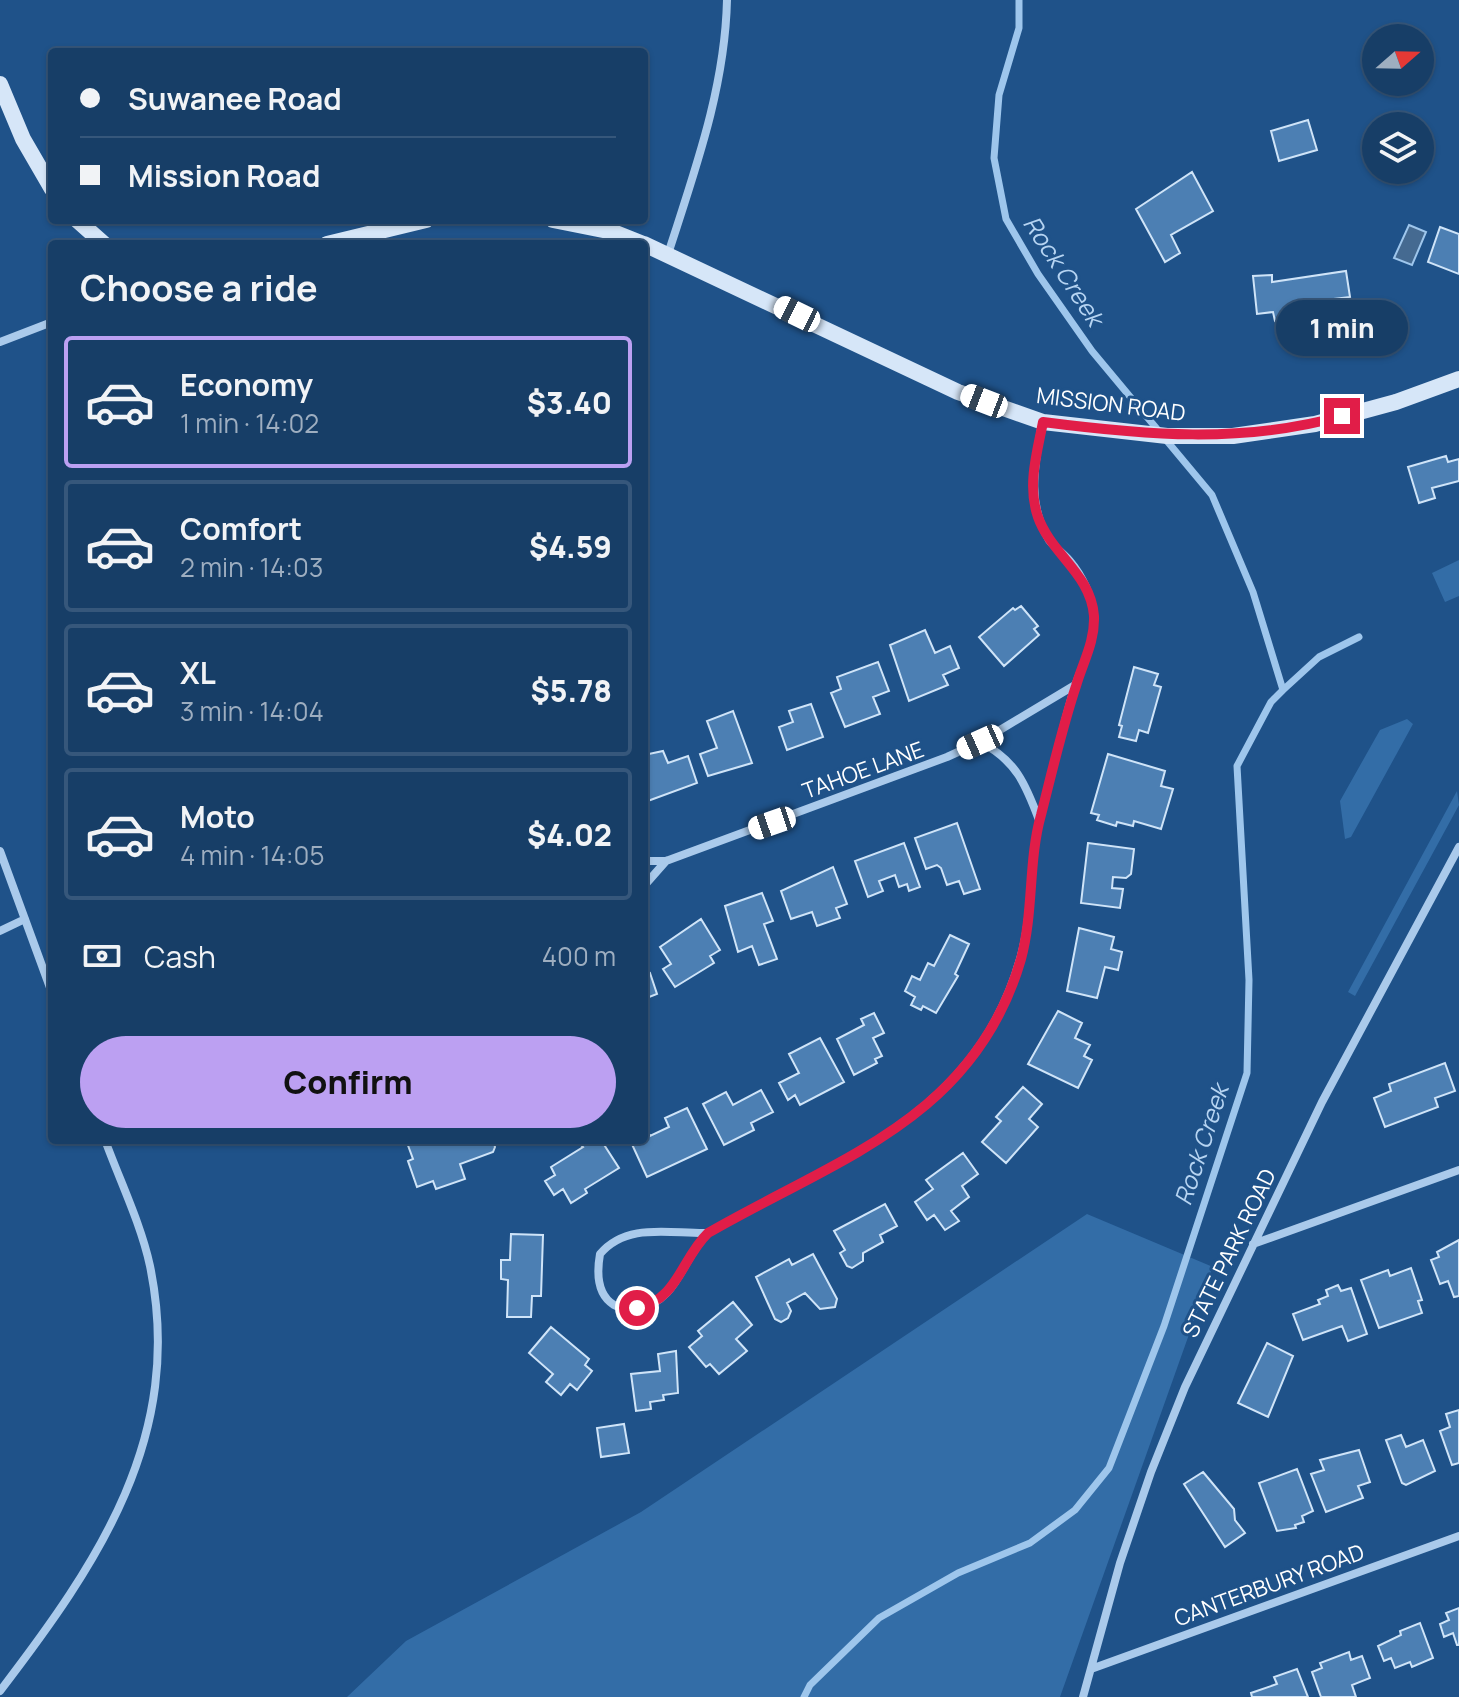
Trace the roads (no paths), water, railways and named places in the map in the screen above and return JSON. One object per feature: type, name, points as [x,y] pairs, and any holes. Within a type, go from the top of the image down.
[{"type":"main road","points":[[0,84],[23,139],[48,182]]},
{"type":"main road","points":[[82,224],[100,240]]},
{"type":"main road","points":[[344,240],[410,224]]},
{"type":"main road","name":"MISSION ROAD","points":[[573,224],[613,232],[634,240]]},
{"type":"main road","name":"MISSION ROAD","points":[[648,246],[958,392],[1043,422],[1167,436],[1255,432],[1315,424],[1459,379]]},
{"type":"street","points":[[668,254],[714,104],[727,0]]},
{"type":"street","points":[[0,342],[48,324]]},
{"type":"street","points":[[708,1233],[652,1231],[620,1237],[600,1254],[598,1279],[602,1293],[616,1307],[626,1309],[660,1300],[670,1291],[696,1245],[708,1233],[883,1139],[928,1106],[961,1070],[988,1032],[1020,959],[1029,921],[1039,820],[1076,685],[1090,651],[1094,615],[1087,590],[1071,562],[1051,542],[1038,516],[1032,482],[1043,422]]},
{"type":"street","name":"TAHOE LANE","points":[[648,861],[666,861],[915,770],[980,742],[1076,685]]},
{"type":"street","points":[[980,742],[1000,752],[1016,767],[1039,820]]},
{"type":"street","name":"STATE PARK ROAD","points":[[1083,1697],[1151,1472],[1185,1387],[1322,1102],[1459,847]]},
{"type":"street","points":[[0,851],[48,982]]},
{"type":"street","name":"TAHOE LANE","points":[[648,881],[666,861]]},
{"type":"street","points":[[0,931],[25,919]]},
{"type":"street","points":[[0,1691],[99,1549],[129,1492],[145,1446],[154,1401],[158,1329],[150,1262],[106,1144]]},
{"type":"street","points":[[1253,1244],[1459,1170]]},
{"type":"street","name":"CANTERBURY ROAD","points":[[1091,1669],[1459,1536]]},
{"type":"waterway","name":"Rock Creek","points":[[804,1697],[810,1685],[879,1618],[958,1573],[1030,1543],[1075,1510],[1109,1468],[1164,1326],[1247,1073],[1249,980],[1237,766],[1271,702],[1283,690],[1253,592],[1212,495],[1092,351],[1038,274],[1006,219],[994,158],[999,95],[1019,28],[1019,0]]},
{"type":"waterway","points":[[1283,690],[1319,657],[1359,637]]}]
